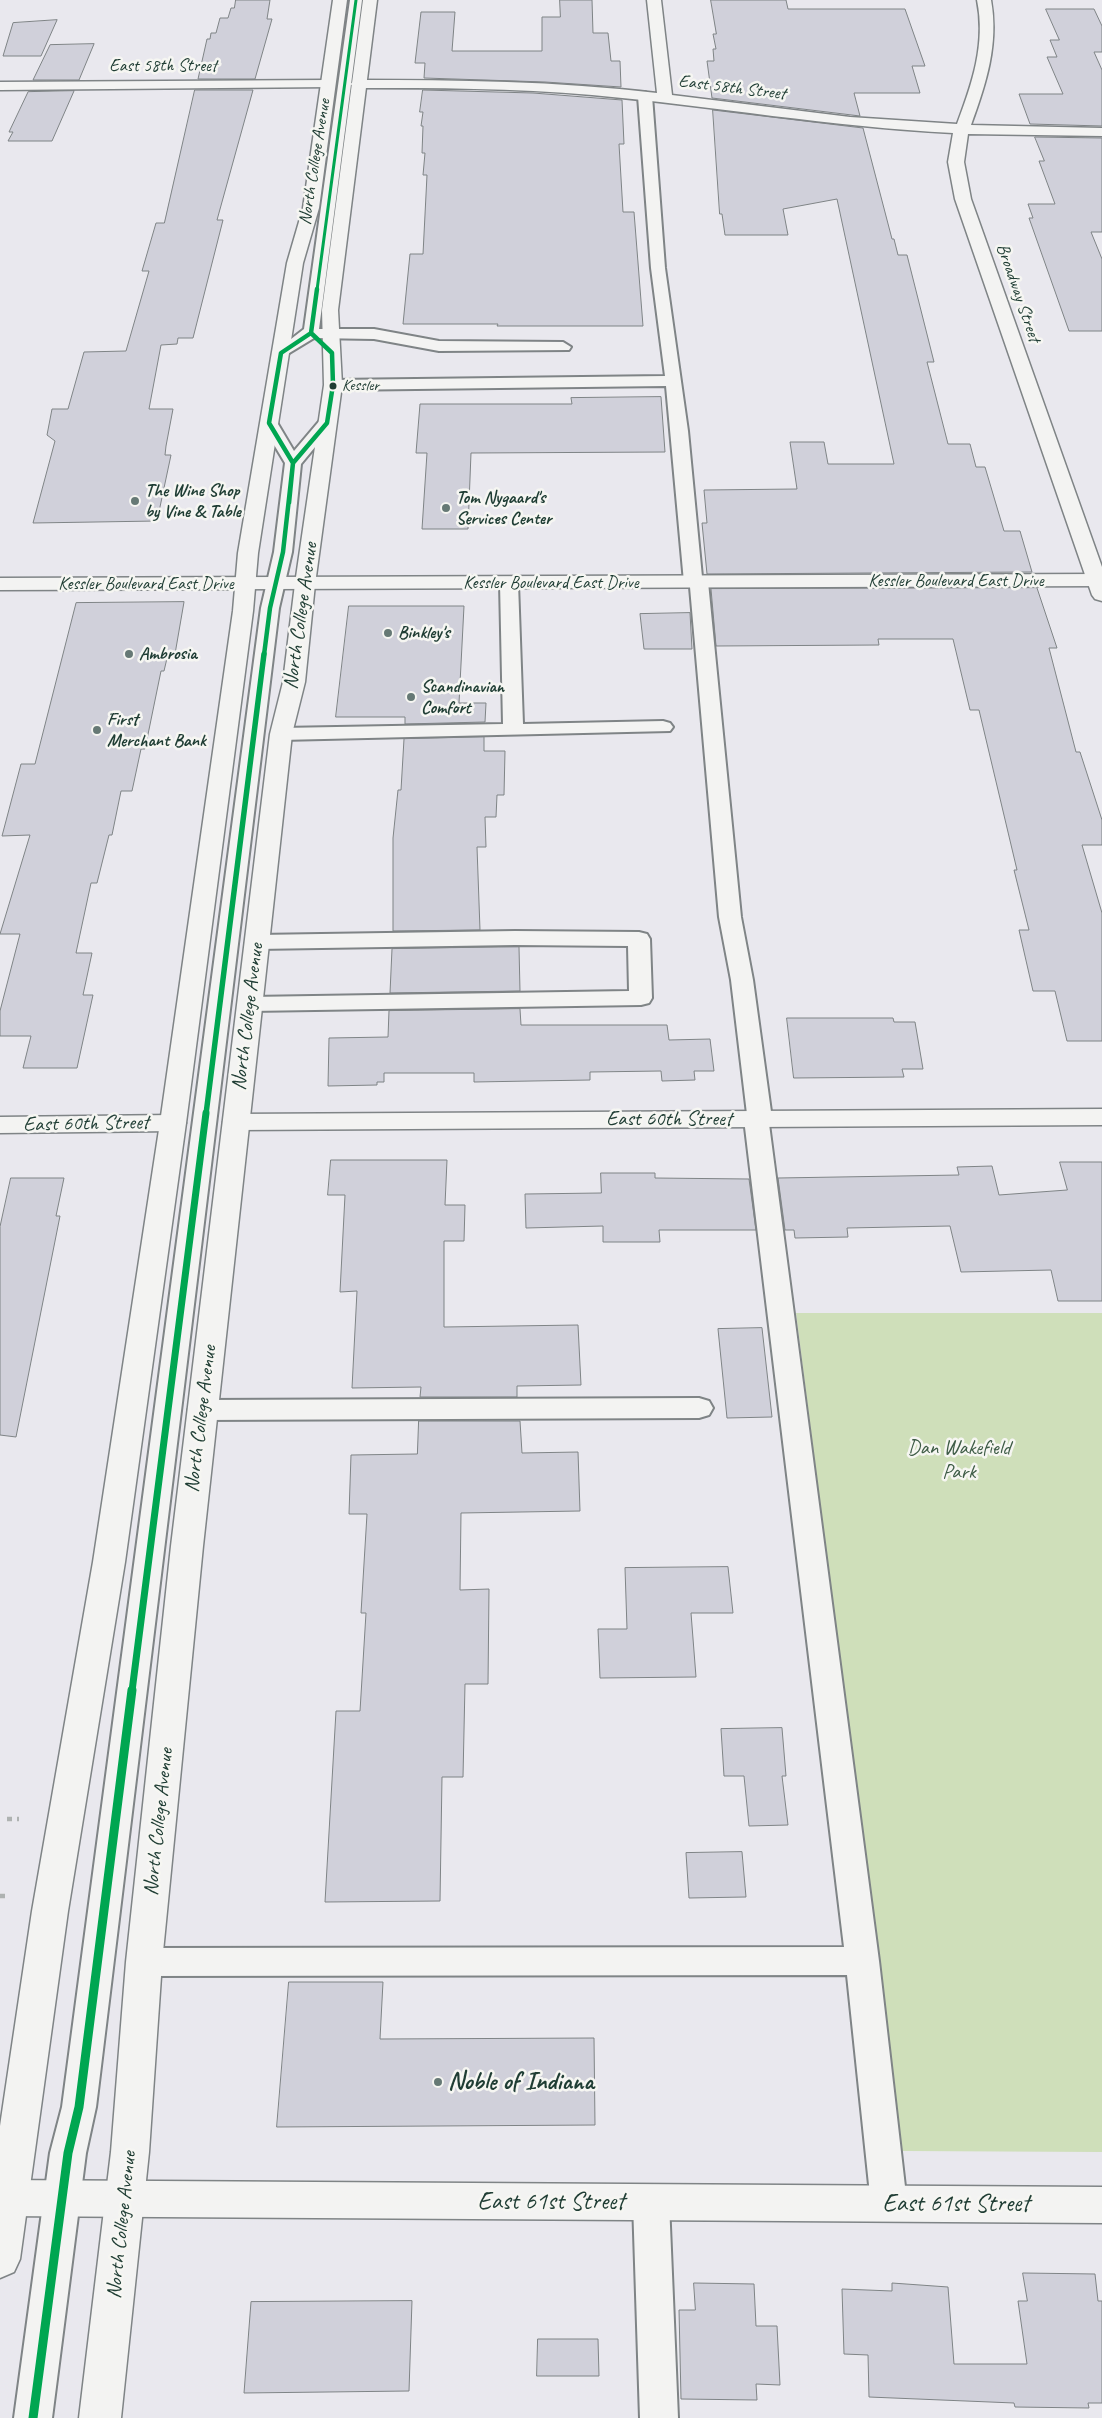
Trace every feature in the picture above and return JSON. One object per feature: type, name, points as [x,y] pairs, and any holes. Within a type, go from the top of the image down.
[{"type":"main road","name":"North College Avenue","points":[[0,2259],[4,2198],[110,1552],[173,1123],[245,584],[269,423],[294,263],[311,208],[340,0]]},
{"type":"main road","name":"North College Avenue","points":[[100,2418],[125,2199],[144,1962],[202,1410],[281,734],[294,682],[305,584],[333,384],[330,310],[357,84],[370,0]]},
{"type":"main road","points":[[654,0],[665,98]]},
{"type":"main road","name":"Broadway Street","points":[[984,0],[988,22],[988,46],[984,68],[956,151],[956,174],[960,190],[1100,585]]},
{"type":"main road","name":"East 58th Street","points":[[0,86],[327,84]]},
{"type":"main road","name":"East 58th Street","points":[[357,84],[494,85],[665,98],[849,121],[963,129],[1102,132]]},
{"type":"main road","name":"Kessler Boulevard East Drive","points":[[0,584],[696,582],[1100,585]]},
{"type":"main road","name":"East 60th Street","points":[[236,1122],[1102,1117]]},
{"type":"main road","name":"East 60th Street","points":[[0,1125],[173,1123]]},
{"type":"main road","name":"East 61st Street","points":[[4,2198],[1102,2206]]},
{"type":"lane","name":"North College Avenue","points":[[310,333],[356,0]]},
{"type":"lane","points":[[645,96],[658,268],[680,430],[730,917],[742,980],[862,1961],[889,2204]]},
{"type":"lane","points":[[281,353],[310,333]]},
{"type":"lane","points":[[310,333],[332,353]]},
{"type":"lane","points":[[284,334],[374,334],[439,346],[563,347]]},
{"type":"lane","points":[[333,384],[673,381]]},
{"type":"lane","points":[[269,423],[294,463],[327,423]]},
{"type":"lane","name":"North College Avenue","points":[[34,2418],[68,2153],[79,2107],[270,608],[283,552],[294,463]]},
{"type":"lane","points":[[509,583],[513,730]]},
{"type":"lane","points":[[281,734],[663,728]]},
{"type":"lane","points":[[250,1004],[641,998],[639,939],[514,938],[257,942]]},
{"type":"lane","points":[[202,1410],[699,1408]]},
{"type":"lane","points":[[144,1962],[862,1961]]},
{"type":"lane","points":[[651,2202],[659,2418]]},
{"type":"path","points":[[6,1819],[19,1819]]},
{"type":"path","points":[[0,1896],[6,1896]]},
{"type":"green space","name":"Dan Wakefield Park","points":[[796,1313],[1102,1313],[1102,2152],[902,2151]]},
{"type":"building","points":[[236,0],[270,0],[267,19],[272,19],[255,79],[198,79],[207,39],[210,39],[211,33],[216,33],[220,18],[228,18]]},
{"type":"building","points":[[560,0],[592,0],[593,33],[608,33],[611,61],[620,61],[621,87],[545,82],[424,78],[425,63],[415,63],[421,12],[455,12],[452,51],[542,51],[542,17],[560,17]]},
{"type":"building","points":[[711,0],[786,0],[788,9],[905,9],[925,66],[912,66],[920,93],[854,93],[860,116],[712,98],[707,61],[714,61],[713,49],[716,49],[713,34],[716,34]]},
{"type":"building","points":[[1046,9],[1094,9],[1102,26],[1102,52],[1094,52],[1102,70],[1102,126],[1030,124],[1019,94],[1063,94],[1047,57],[1057,57],[1050,40],[1059,40]]},
{"type":"building","points":[[57,20],[41,56],[3,56],[13,23]]},
{"type":"building","points":[[94,44],[79,80],[33,80],[50,45]]},
{"type":"building","points":[[195,90],[253,90],[217,220],[223,220],[193,338],[178,338],[177,344],[161,345],[149,409],[173,409],[165,455],[171,455],[157,521],[33,523],[55,441],[47,435],[52,409],[68,409],[84,352],[126,351],[149,271],[142,271],[156,223],[164,223]]},
{"type":"building","points":[[423,90],[533,93],[622,100],[624,144],[619,144],[623,212],[634,212],[643,326],[403,324],[410,254],[423,254],[427,175],[423,175],[425,153],[422,153],[423,126],[421,126],[423,112],[420,112]]},
{"type":"building","points":[[74,91],[52,141],[8,141],[13,132],[9,132],[28,92]]},
{"type":"building","points":[[713,110],[863,128],[892,239],[894,239],[898,255],[907,255],[934,362],[927,362],[948,444],[970,444],[976,467],[985,467],[1004,531],[1020,531],[1032,572],[707,574],[702,523],[707,523],[704,490],[797,489],[790,442],[824,442],[828,464],[894,464],[837,199],[783,209],[788,235],[725,235],[722,214],[720,214]]},
{"type":"building","points":[[1035,137],[1102,138],[1102,232],[1091,232],[1102,259],[1102,331],[1069,331],[1029,218],[1033,218],[1028,204],[1055,204],[1039,161],[1044,161]]},
{"type":"building","points":[[661,397],[665,452],[471,453],[468,529],[422,529],[427,453],[416,453],[420,404],[572,404],[571,398]]},
{"type":"building","points":[[1037,588],[1057,648],[1049,648],[1076,752],[1080,752],[1102,820],[1102,845],[1082,845],[1102,913],[1102,1041],[1067,1041],[1055,991],[1033,991],[1019,930],[1029,930],[1014,870],[1017,870],[979,710],[970,710],[953,639],[878,639],[879,645],[716,646],[711,589]]},
{"type":"building","points":[[184,602],[175,654],[168,654],[164,671],[161,671],[145,749],[141,749],[132,791],[121,791],[112,835],[109,835],[97,883],[91,883],[76,953],[92,953],[83,995],[93,995],[77,1068],[23,1068],[31,1036],[0,1036],[0,1011],[20,934],[0,934],[30,835],[2,836],[21,764],[35,764],[76,603]]},
{"type":"building","points":[[349,606],[464,606],[459,703],[486,703],[485,722],[405,724],[405,717],[336,717]]},
{"type":"building","points":[[690,613],[692,649],[644,649],[640,614]]},
{"type":"building","points":[[484,737],[484,751],[505,751],[504,795],[497,795],[496,817],[485,817],[486,847],[477,847],[480,930],[393,931],[393,838],[398,790],[401,790],[404,739]]},
{"type":"building","points":[[519,947],[520,991],[390,993],[392,949]]},
{"type":"building","points":[[520,1009],[521,1025],[667,1025],[669,1040],[710,1039],[714,1071],[694,1071],[695,1080],[662,1081],[661,1071],[590,1072],[590,1080],[474,1082],[474,1073],[384,1073],[384,1082],[377,1082],[377,1085],[328,1086],[329,1038],[388,1037],[389,1011]]},
{"type":"building","points":[[787,1018],[893,1018],[894,1022],[915,1022],[923,1069],[902,1069],[904,1077],[794,1078]]},
{"type":"building","points":[[331,1160],[447,1160],[445,1205],[465,1205],[464,1241],[444,1241],[444,1327],[578,1325],[581,1385],[517,1386],[517,1397],[420,1397],[421,1387],[352,1388],[357,1291],[340,1292],[345,1195],[328,1195]]},
{"type":"building","points":[[1060,1162],[1102,1162],[1102,1301],[1058,1301],[1051,1270],[961,1272],[950,1226],[847,1228],[848,1237],[795,1238],[794,1230],[785,1230],[778,1178],[959,1175],[957,1167],[992,1166],[999,1195],[1067,1190]]},
{"type":"building","points":[[601,1173],[655,1173],[655,1178],[749,1179],[756,1230],[659,1230],[660,1242],[603,1242],[603,1226],[526,1228],[525,1194],[601,1193]]},
{"type":"building","points":[[11,1178],[64,1178],[56,1216],[60,1216],[16,1437],[0,1435],[0,1227]]},
{"type":"building","points":[[762,1328],[772,1417],[727,1418],[718,1329]]},
{"type":"building","points":[[419,1421],[520,1421],[522,1453],[578,1452],[580,1511],[461,1513],[460,1590],[489,1589],[488,1684],[465,1684],[463,1777],[442,1777],[440,1901],[325,1902],[336,1711],[360,1711],[366,1613],[361,1613],[367,1514],[349,1514],[351,1455],[417,1454]]},
{"type":"building","points":[[728,1567],[733,1613],[691,1613],[696,1677],[600,1678],[598,1629],[627,1629],[625,1568]]},
{"type":"building","points":[[782,1728],[786,1776],[782,1776],[788,1825],[749,1826],[744,1776],[724,1776],[721,1729]]},
{"type":"building","points":[[742,1852],[746,1897],[689,1898],[686,1853]]},
{"type":"building","name":"Noble of Indiana","points":[[289,1982],[383,1982],[380,2039],[594,2038],[595,2125],[277,2127]]},
{"type":"building","points":[[1023,2273],[1095,2274],[1098,2301],[1102,2301],[1102,2403],[1088,2403],[1089,2408],[1015,2407],[1014,2403],[869,2397],[868,2355],[844,2354],[842,2289],[892,2291],[892,2283],[948,2287],[954,2364],[1027,2364],[1018,2301],[1027,2301]]},
{"type":"building","points":[[694,2283],[754,2284],[756,2326],[777,2326],[780,2385],[756,2384],[757,2400],[681,2399],[679,2310],[695,2310]]},
{"type":"building","points":[[412,2301],[409,2391],[244,2393],[251,2302]]},
{"type":"building","points":[[538,2339],[598,2339],[599,2376],[537,2376]]},
{"type":"transit line","points":[[33,2418],[68,2153],[79,2107],[270,608],[283,552],[293,463],[269,423],[281,353],[311,333],[356,0]]},
{"type":"transit line","points":[[289,503],[293,463],[327,423],[333,385],[332,353],[311,333]]},
{"type":"place","name":"Kessler","points":[[333,386]]},
{"type":"place","name":"The Wine Shop by Vine & Table","points":[[135,501]]},
{"type":"place","name":"Tom Nygaard's Services Center","points":[[446,508]]},
{"type":"place","name":"Binkley's","points":[[388,633]]},
{"type":"place","name":"Ambrosia","points":[[129,654]]},
{"type":"place","name":"Scandinavian Comfort","points":[[411,697]]},
{"type":"place","name":"First Merchant Bank","points":[[97,730]]},
{"type":"place","name":"Noble of Indiana","points":[[438,2082]]}]
